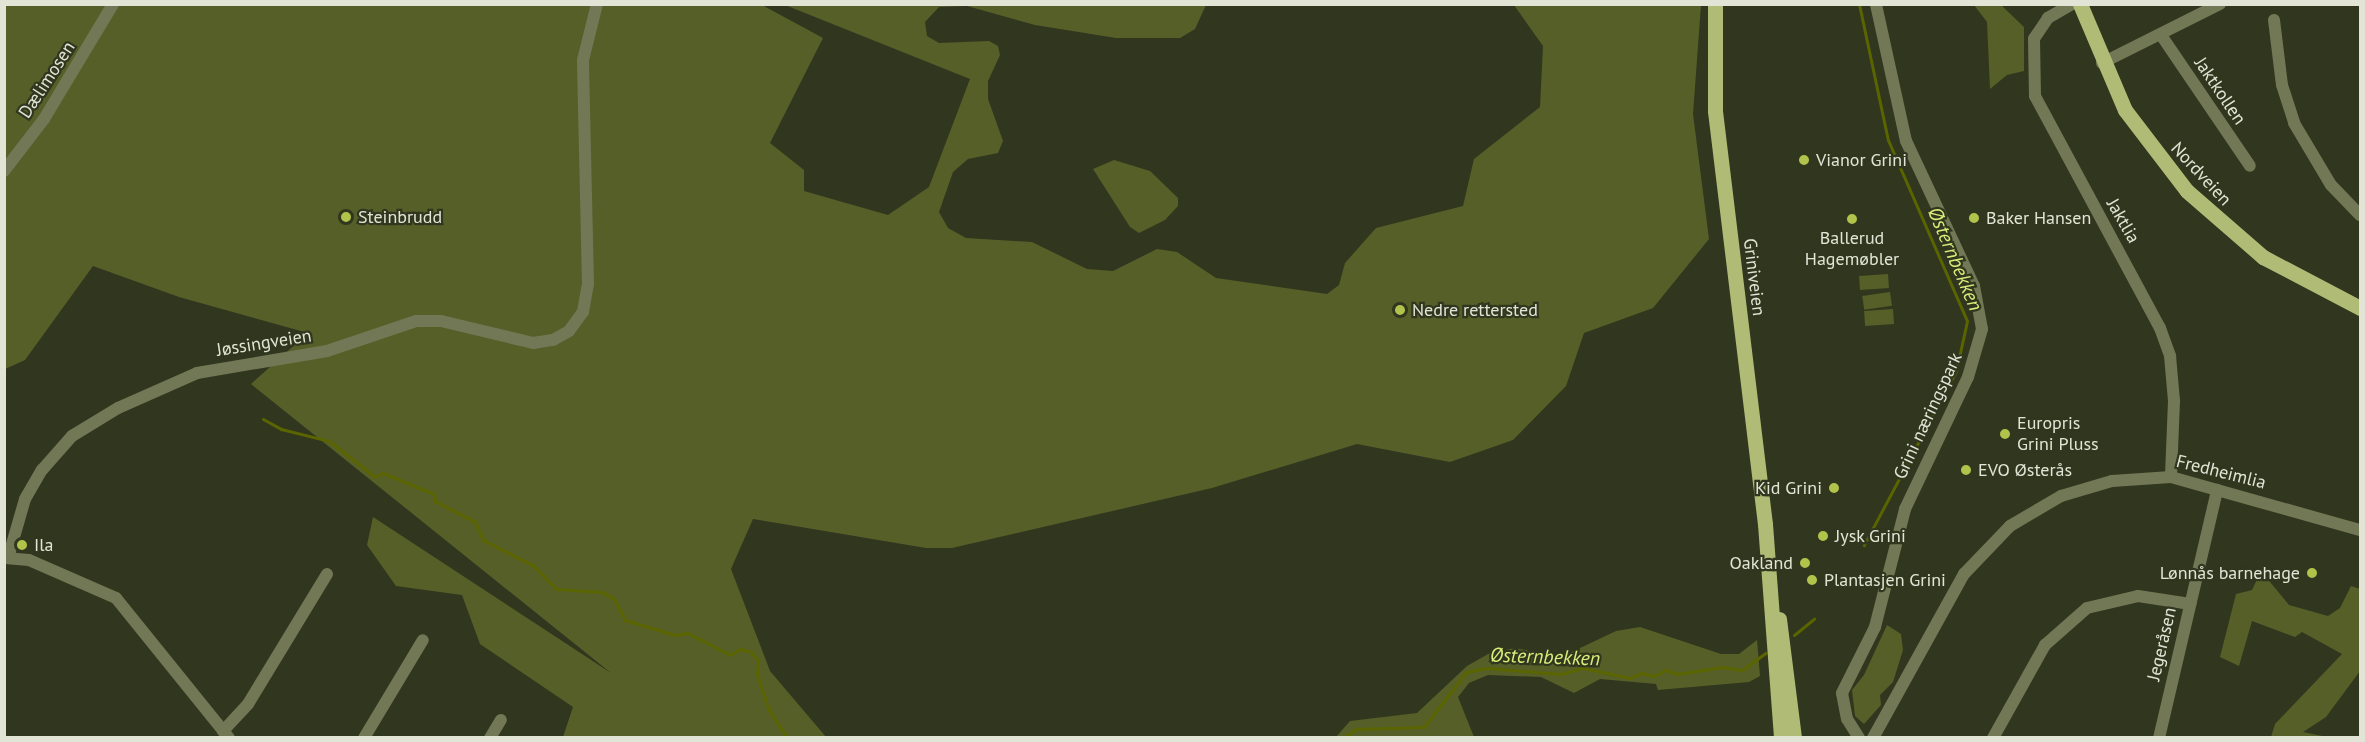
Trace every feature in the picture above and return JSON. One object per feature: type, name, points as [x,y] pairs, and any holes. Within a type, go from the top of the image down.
[{"type":"main road","name":"Griniveien","points":[[1715,4],[1717,127],[1768,554],[1794,738]]},
{"type":"main road","name":"Nordveien","points":[[2080,4],[2102,63],[2139,131],[2213,217],[2290,274],[2361,308]]},
{"type":"main road","name":"Griniveien","points":[[1768,554],[1781,738]]},
{"type":"street","name":"Dælimosen","points":[[4,171],[44,119],[113,4]]},
{"type":"street","name":"Jøssingveien","points":[[226,734],[116,598],[29,560],[8,558],[25,499],[42,470],[72,436],[134,399],[197,373],[327,351],[416,321],[448,322],[533,343],[569,331],[583,312],[588,284],[583,60],[597,4]]},
{"type":"street","name":"Grini næringspark","points":[[1859,738],[1847,718],[1842,693],[1875,627],[1905,509],[1968,376],[1982,329],[1974,286],[1906,141],[1876,4]]},
{"type":"street","name":"Jaktlia","points":[[2072,4],[2048,18],[2034,39],[2035,96],[2160,328],[2170,356],[2174,401],[2171,477]]},
{"type":"street","points":[[2102,63],[2161,35],[2200,8],[2220,4]]},
{"type":"street","points":[[2274,20],[2282,85],[2294,123],[2321,171],[2361,215]]},
{"type":"street","name":"Jaktkollen","points":[[2161,35],[2250,166]]},
{"type":"street","name":"Fredheimlia","points":[[1873,738],[1964,574],[2010,526],[2032,510],[2085,487],[2171,477],[2361,530]]},
{"type":"street","name":"Jegeråsen","points":[[2159,738],[2217,490]]},
{"type":"street","points":[[226,734],[248,705],[327,574]]},
{"type":"street","points":[[1993,738],[2045,645],[2087,608],[2138,596],[2190,604]]},
{"type":"street","points":[[364,738],[423,640]]},
{"type":"street","points":[[490,738],[501,720]]},
{"type":"green space","points":[[5,5],[762,5],[823,38],[770,143],[804,170],[804,191],[888,215],[929,187],[970,79],[785,5],[1206,5],[1195,29],[1180,38],[1116,38],[1035,25],[967,6],[939,7],[925,22],[927,36],[939,43],[989,41],[998,46],[1000,55],[988,81],[988,99],[1003,141],[998,153],[968,159],[953,172],[939,212],[948,228],[966,238],[1032,242],[1087,269],[1113,271],[1157,249],[1177,252],[1216,278],[1327,294],[1339,285],[1345,263],[1376,228],[1463,206],[1474,159],[1540,107],[1543,46],[1514,5],[1701,5],[1693,114],[1709,239],[1653,308],[1584,333],[1566,386],[1513,440],[1450,462],[1357,444],[1212,488],[952,548],[926,548],[753,519],[731,569],[770,671],[826,737],[563,737],[573,707],[480,644],[462,595],[396,586],[367,545],[373,517],[611,673],[251,384],[308,333],[179,297],[93,266],[25,360],[5,369]]},
{"type":"green space","points":[[1974,5],[2001,5],[2024,27],[2024,71],[2007,75],[1990,89],[1987,22]]},
{"type":"green space","points":[[1114,160],[1150,171],[1178,198],[1178,206],[1165,220],[1139,233],[1130,227],[1093,169]]},
{"type":"green space","points":[[1888,274],[1889,288],[1860,290],[1859,276]]},
{"type":"green space","points":[[1890,292],[1892,306],[1864,310],[1862,296]]},
{"type":"green space","points":[[1893,309],[1894,324],[1865,326],[1864,311]]},
{"type":"green space","points":[[2261,571],[2289,605],[2328,616],[2340,608],[2351,586],[2360,589],[2360,671],[2326,717],[2303,732],[2327,737],[2271,737],[2275,724],[2342,654],[2302,632],[2295,637],[2252,621],[2239,666],[2220,657],[2236,594],[2252,590]]},
{"type":"green space","points":[[1887,625],[1901,634],[1903,650],[1893,682],[1880,695],[1881,705],[1864,724],[1855,716],[1852,690],[1864,675]]},
{"type":"green space","points":[[1640,627],[1721,654],[1739,654],[1757,640],[1760,676],[1749,682],[1658,690],[1656,684],[1600,679],[1574,693],[1541,677],[1488,675],[1469,683],[1458,697],[1474,737],[1336,737],[1350,721],[1417,713],[1467,666],[1490,653],[1515,648],[1561,657],[1616,631]]},
{"type":"waterway","name":"Østernbekken","points":[[1859,4],[1888,140],[1967,321],[1956,371],[1864,545]]},
{"type":"waterway","points":[[263,419],[281,429],[329,441],[375,477],[383,473],[434,494],[435,501],[475,522],[483,540],[534,566],[556,589],[602,592],[614,599],[625,620],[675,635],[688,633],[730,655],[740,649],[751,652],[758,661],[757,674],[769,710],[787,738]]},
{"type":"waterway","name":"Østernbekken","points":[[1794,635],[1814,619]]},
{"type":"waterway","name":"Østernbekken","points":[[1343,738],[1356,729],[1424,727],[1466,672],[1487,668],[1560,674],[1583,668],[1630,678],[1641,673],[1655,676],[1665,670],[1677,674],[1722,667],[1742,670],[1765,653]]},
{"type":"place","name":"Vianor Grini","points":[[1804,160]]},
{"type":"place","name":"Steinbrudd","points":[[346,217]]},
{"type":"place","name":"Baker Hansen","points":[[1974,218]]},
{"type":"place","name":"Ballerud Hagemøbler","points":[[1852,219]]},
{"type":"place","name":"Nedre rettersted","points":[[1400,310]]},
{"type":"place","name":"Europris Grini Pluss","points":[[2005,434]]},
{"type":"place","name":"EVO Østerås","points":[[1966,470]]},
{"type":"place","name":"Kid Grini","points":[[1834,488]]},
{"type":"place","name":"Jysk Grini","points":[[1823,536]]},
{"type":"place","name":"Ila","points":[[22,545]]},
{"type":"place","name":"Oakland","points":[[1805,563]]},
{"type":"place","name":"Lønnås barnehage","points":[[2312,573]]},
{"type":"place","name":"Plantasjen Grini","points":[[1812,580]]}]
